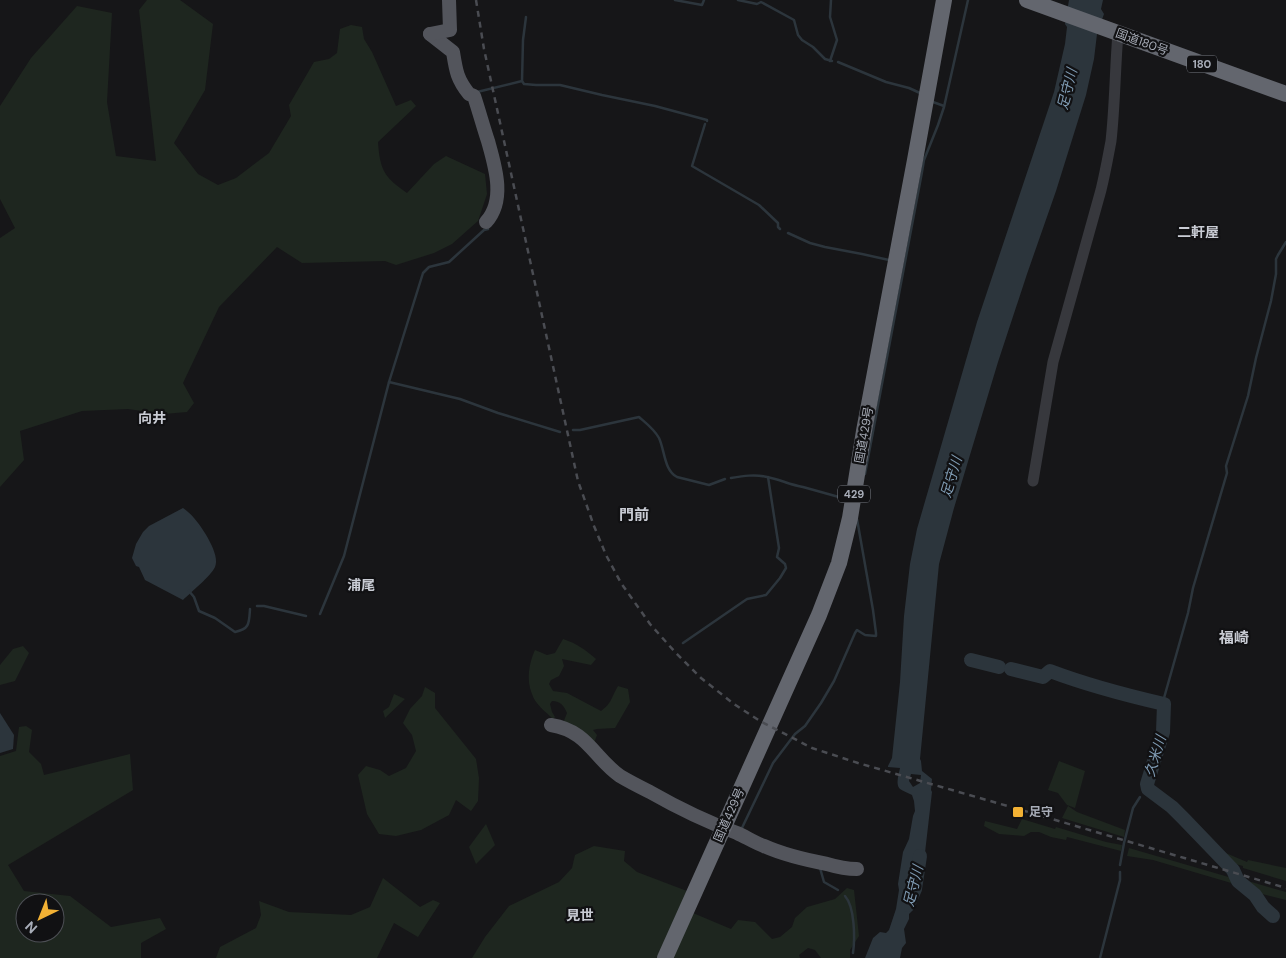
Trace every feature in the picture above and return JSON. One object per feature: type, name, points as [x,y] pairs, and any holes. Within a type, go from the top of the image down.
[{"type":"highway","name":"国道429号","points":[[665,958],[819,615],[839,563],[850,518],[864,431],[916,160],[944,0]]},
{"type":"highway","name":"国道180号","points":[[1027,0],[1286,94]]},
{"type":"main road","points":[[449,0],[450,30],[430,34],[453,52],[459,81],[468,94],[474,96],[491,152],[496,171],[497,192],[492,213],[486,222]]},
{"type":"main road","points":[[551,725],[562,727],[577,735],[593,748],[607,766],[621,776],[723,829],[782,853],[849,869],[857,869]]},
{"type":"street","points":[[1033,481],[1053,362],[1101,190],[1111,140],[1114,111],[1115,31]]},
{"type":"shaded area","points":[[147,0],[180,0],[213,24],[205,90],[174,143],[198,174],[218,185],[236,178],[269,153],[291,116],[289,105],[314,62],[329,59],[337,53],[340,29],[351,25],[362,27],[364,39],[372,52],[396,106],[411,100],[416,106],[378,142],[380,160],[388,177],[407,193],[434,164],[446,156],[485,174],[487,194],[478,221],[452,244],[434,253],[396,265],[385,261],[302,263],[277,247],[219,307],[183,383],[194,403],[187,412],[164,414],[128,409],[82,411],[20,431],[24,460],[0,487],[0,238],[15,228],[0,199],[0,106],[31,58],[77,6],[112,13],[107,102],[116,156],[156,161],[139,10]]},
{"type":"shaded area","points":[[563,639],[581,647],[596,659],[591,665],[562,659],[564,666],[559,676],[551,680],[549,684],[553,691],[567,693],[601,711],[609,703],[618,686],[628,689],[630,702],[615,728],[593,730],[597,735],[594,743],[563,723],[567,713],[562,704],[552,701],[550,704],[555,717],[553,719],[533,698],[530,689],[529,672],[535,650],[547,655],[555,653]]},
{"type":"shaded area","points":[[23,646],[29,653],[15,681],[0,685],[0,665],[13,649]]},
{"type":"shaded area","points":[[425,687],[435,693],[435,708],[476,759],[479,778],[478,801],[471,811],[456,800],[449,815],[421,830],[396,836],[379,834],[367,814],[358,775],[366,766],[380,770],[389,776],[406,768],[416,751],[412,735],[403,723],[410,709],[422,696]]},
{"type":"shaded area","points":[[394,694],[405,699],[385,718],[383,711],[389,707]]},
{"type":"shaded area","points":[[26,726],[32,730],[29,752],[41,764],[44,775],[130,754],[133,790],[8,865],[24,891],[42,893],[15,893],[15,943],[65,943],[65,895],[70,896],[111,927],[160,918],[166,929],[141,943],[141,958],[0,958],[0,756],[16,751],[19,727]]},
{"type":"shaded area","points":[[1059,761],[1085,771],[1075,808],[1067,805],[1058,793],[1048,790]]},
{"type":"shaded area","points":[[1068,806],[1077,812],[1125,830],[1124,837],[1062,818]]},
{"type":"shaded area","points":[[1022,819],[1122,845],[1121,851],[1067,837],[1066,840],[1051,837],[1039,832],[1031,832],[1024,836],[999,834],[984,826],[985,821],[1017,829]]},
{"type":"shaded area","points":[[486,824],[495,845],[476,864],[469,847]]},
{"type":"shaded area","points":[[594,846],[625,851],[624,861],[637,872],[687,891],[657,958],[472,958],[485,937],[509,906],[559,882],[572,868],[575,855]]},
{"type":"shaded area","points":[[1129,848],[1232,878],[1238,885],[1153,860],[1127,856]]},
{"type":"shaded area","points":[[1221,851],[1247,862],[1248,860],[1286,868],[1286,881],[1232,863]]},
{"type":"shaded area","points":[[383,878],[420,907],[433,900],[440,903],[418,937],[394,923],[377,958],[216,958],[220,947],[256,928],[261,915],[259,901],[289,912],[351,915],[370,907]]},
{"type":"shaded area","points":[[1241,879],[1286,892],[1286,900],[1258,893]]},
{"type":"shaded area","points":[[847,888],[854,890],[859,936],[850,950],[850,958],[821,958],[815,950],[808,948],[799,955],[800,958],[672,958],[693,913],[731,929],[738,920],[755,922],[772,939],[780,937],[792,927],[795,918],[807,907],[835,899]]},
{"type":"water","points":[[1069,0],[1103,0],[1101,9],[1104,14],[1097,34],[1086,95],[1056,191],[998,362],[939,564],[920,759],[922,771],[932,779],[932,792],[923,870],[921,875],[914,874],[913,882],[916,897],[915,905],[909,914],[909,919],[904,929],[906,943],[902,948],[900,958],[865,958],[873,938],[880,932],[886,933],[889,930],[896,909],[903,852],[909,839],[915,811],[912,795],[901,790],[899,787],[900,768],[888,766],[892,758],[900,682],[904,616],[910,564],[917,529],[977,322],[1054,92],[1065,44],[1067,27],[1065,24]],"holes":[[[911,774],[921,775],[920,783],[913,787],[909,781]]]},
{"type":"water","points":[[183,508],[193,517],[206,534],[213,549],[216,562],[209,575],[183,600],[145,580],[132,558],[136,544],[149,526]]},
{"type":"water","points":[[0,713],[14,735],[13,749],[0,753]]},
{"type":"waterway","points":[[675,0],[702,5],[704,0]]},
{"type":"waterway","points":[[738,0],[757,4],[761,2],[794,20],[798,35],[802,40],[813,47],[825,59],[832,61]]},
{"type":"waterway","points":[[830,61],[837,40],[830,17],[831,0]]},
{"type":"waterway","points":[[865,474],[924,160],[944,107],[968,0]]},
{"type":"waterway","points":[[526,17],[523,40],[522,81],[524,84],[560,85],[655,106],[707,121]]},
{"type":"waterway","points":[[838,62],[886,82],[920,93]]},
{"type":"waterway","points":[[477,92],[522,81]]},
{"type":"waterway","points":[[933,102],[944,106]]},
{"type":"waterway","points":[[705,124],[692,166],[759,205],[778,223],[780,229]]},
{"type":"waterway","points":[[320,614],[344,556],[389,382],[423,273],[429,267],[449,262],[484,230],[488,229]]},
{"type":"waterway","points":[[788,233],[810,243],[889,260]]},
{"type":"waterway","points":[[1164,704],[1193,588],[1227,473],[1226,466],[1248,396],[1271,301],[1276,274],[1276,259],[1286,242]]},
{"type":"waterway","points":[[389,382],[460,399],[560,432]]},
{"type":"waterway","points":[[573,430],[639,417],[659,438],[667,465],[677,477],[709,485],[725,479]]},
{"type":"waterway","points":[[731,478],[762,476],[846,499]]},
{"type":"waterway","points":[[683,643],[747,599],[766,595],[786,568],[785,564],[777,557],[779,548],[768,477]]},
{"type":"waterway","points":[[741,830],[773,763],[795,734],[805,726],[821,703],[834,681],[857,630],[865,635],[876,636],[857,519]]},
{"type":"waterway","points":[[189,591],[194,597],[199,611],[215,618],[235,632],[244,629],[248,625],[250,609]]},
{"type":"waterway","points":[[257,606],[306,616]]},
{"type":"waterway","name":"久米川","points":[[971,660],[999,667]]},
{"type":"waterway","name":"久米川","points":[[1011,669],[1043,677],[1050,671],[1078,681],[1164,704],[1163,732],[1147,784],[1148,789],[1172,807],[1184,819],[1233,870],[1238,881],[1255,895],[1263,907],[1273,916]]},
{"type":"waterway","points":[[1120,865],[1133,808],[1140,797]]},
{"type":"waterway","name":"足守川","points":[[908,905],[915,889],[920,856]]},
{"type":"waterway","points":[[820,868],[824,882],[838,890]]},
{"type":"waterway","points":[[1100,958],[1120,880],[1120,872]]},
{"type":"waterway","points":[[845,896],[852,915],[854,932],[853,953]]},
{"type":"railway","points":[[476,0],[484,49],[578,481],[606,555],[621,583],[650,624],[675,652],[701,678],[734,704],[760,721],[812,748],[1286,888]]},
{"type":"place","name":"足守","points":[[1018,812]]},
{"type":"district","name":"二軒屋","points":[[1198,232]]},
{"type":"district","name":"向井","points":[[152,418]]},
{"type":"district","name":"門前","points":[[634,515]]},
{"type":"district","name":"浦尾","points":[[361,585]]},
{"type":"district","name":"福崎","points":[[1234,638]]},
{"type":"district","name":"見世","points":[[580,915]]}]
